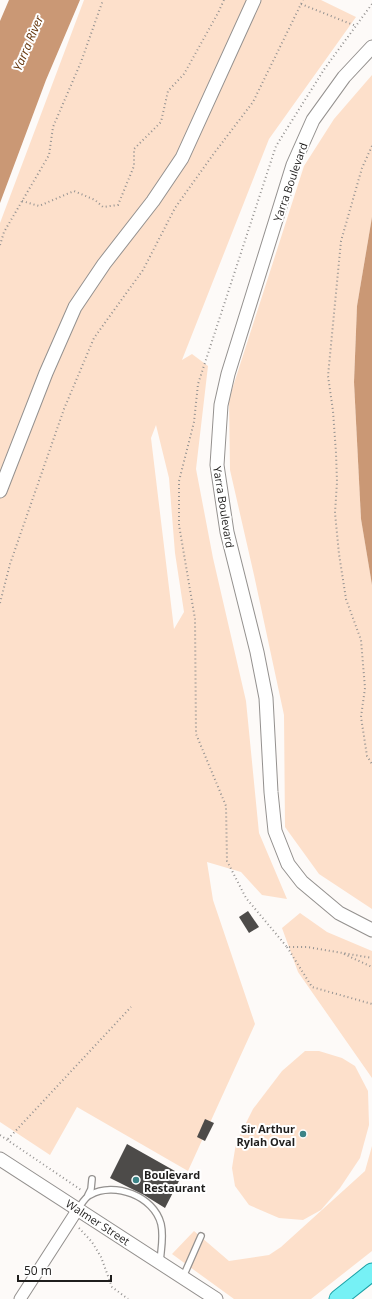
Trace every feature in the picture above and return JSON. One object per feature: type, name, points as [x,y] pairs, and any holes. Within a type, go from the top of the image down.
[{"type":"main road","points":[[338,1299],[372,1272]]},
{"type":"street","points":[[0,491],[46,373],[75,307],[100,270],[153,201],[182,158],[254,0]]},
{"type":"street","name":"Yarra Boulevard","points":[[372,47],[344,77],[313,120],[293,165],[228,374],[221,405],[217,465],[227,532],[257,652],[266,698],[271,792],[275,831],[288,864],[302,882],[339,913],[372,930]]},
{"type":"street","name":"Walmer Street","points":[[0,1158],[216,1299]]},
{"type":"street","points":[[20,1299],[78,1209]]},
{"type":"lane","points":[[78,1209],[91,1189],[92,1179]]},
{"type":"lane","points":[[88,1195],[99,1191],[130,1192],[146,1200],[161,1223],[162,1238],[160,1262]]},
{"type":"lane","points":[[183,1277],[201,1236]]},
{"type":"path","points":[[0,245],[4,232],[49,155],[52,127],[81,62],[103,0]]},
{"type":"path","points":[[22,201],[39,206],[74,191],[95,200],[103,206],[118,205],[134,166],[134,149],[161,122],[168,91],[184,74],[224,0]]},
{"type":"path","points":[[0,603],[10,564],[64,409],[94,338],[143,270],[175,208],[253,102],[303,0]]},
{"type":"path","points":[[301,4],[356,26]]},
{"type":"path","points":[[372,4],[325,68],[276,146],[198,384],[194,422],[179,481],[179,524],[195,619],[196,734],[226,806],[227,861],[246,898],[287,947],[312,987],[372,1004]]},
{"type":"path","points":[[372,146],[362,168],[341,241],[328,376],[333,411],[336,453],[337,482],[335,513],[346,599],[361,640],[365,688],[361,717],[367,756],[372,764]]},
{"type":"path","points":[[287,947],[307,947],[372,958]]},
{"type":"path","points":[[341,953],[372,967]]},
{"type":"path","points":[[8,1140],[131,1007]]},
{"type":"path","points":[[0,1134],[88,1195]]},
{"type":"path","points":[[70,1222],[80,1229],[92,1242],[100,1257],[112,1287],[128,1299]]},
{"type":"shaded area","points":[[84,0],[321,0],[356,17],[269,139],[182,360],[192,354],[208,366],[196,469],[213,558],[246,701],[259,833],[287,899],[262,895],[241,872],[207,862],[213,900],[255,1024],[188,1171],[77,1107],[50,1155],[0,1122],[0,223]],"holes":[[[156,425],[169,478],[175,553],[184,612],[174,629],[151,438]]]},
{"type":"shaded area","points":[[372,75],[372,217],[357,306],[354,382],[361,519],[372,585],[372,909],[319,874],[285,827],[284,715],[230,470],[229,399],[304,166],[334,119]]},
{"type":"shaded area","points":[[300,913],[327,932],[372,951],[372,1078],[298,972],[282,928]]},
{"type":"shaded area","name":"Sir Arthur Rylah Oval","points":[[305,1051],[319,1051],[342,1058],[355,1066],[368,1091],[369,1125],[360,1158],[340,1188],[321,1210],[303,1220],[279,1218],[249,1205],[235,1186],[232,1168],[236,1143],[253,1109],[282,1071]]},
{"type":"shaded area","points":[[372,1146],[372,1251],[311,1299],[234,1299],[172,1254],[194,1231],[229,1261],[269,1255],[281,1247],[365,1171]]},
{"type":"water","name":"Yarra River","points":[[9,0],[80,0],[46,80],[0,203],[0,21]]},
{"type":"water","points":[[372,217],[372,585],[361,519],[354,382],[357,306]]},
{"type":"building","points":[[248,911],[259,927],[249,933],[239,917]]},
{"type":"building","points":[[205,1119],[214,1123],[205,1141],[197,1137]]},
{"type":"building","points":[[127,1144],[182,1175],[165,1208],[144,1195],[110,1178]]},
{"type":"place","name":"Sir Arthur Rylah Oval","points":[[303,1134]]},
{"type":"place","name":"Boulevard Restaurant","points":[[136,1180]]}]
